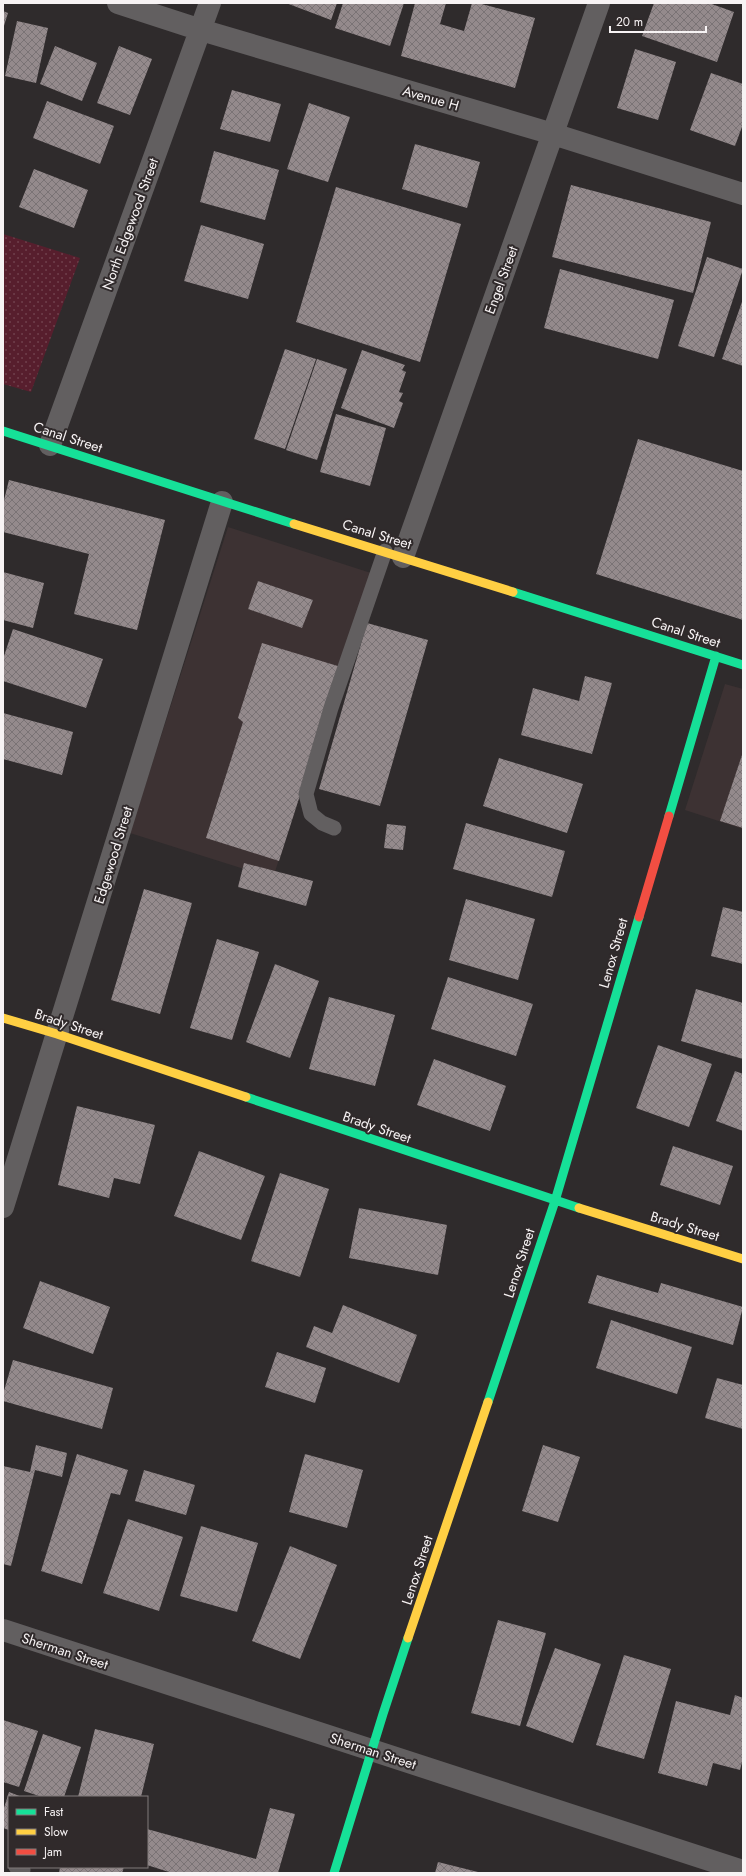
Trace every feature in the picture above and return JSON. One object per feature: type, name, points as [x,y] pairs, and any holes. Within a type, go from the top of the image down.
[{"type":"street","name":"Avenue H","points":[[118,3],[201,30],[553,134],[743,194]]},
{"type":"street","name":"North Edgewood Street","points":[[50,446],[210,3]]},
{"type":"street","name":"Engel Street","points":[[394,554],[553,134],[599,3]]},
{"type":"street","name":"Canal Street","points":[[3,431],[222,502],[394,554],[743,665]]},
{"type":"street","name":"Edgewood Street","points":[[3,1207],[222,502]]},
{"type":"street","name":"Lenox Street","points":[[334,1873],[371,1751],[555,1201],[716,656]]},
{"type":"street","name":"Brady Street","points":[[3,1018],[57,1034],[555,1201],[743,1259]]},
{"type":"street","name":"Sherman Street","points":[[3,1630],[743,1871]]},
{"type":"lane","points":[[334,828],[322,823],[311,814],[306,794],[331,708],[394,554]]},
{"type":"shaded area","points":[[3,234],[80,258],[31,392],[3,384]]},
{"type":"shaded area","points":[[228,527],[371,573],[273,878],[130,833]]},
{"type":"shaded area","points":[[725,684],[743,689],[743,829],[685,810]]},
{"type":"building","points":[[286,3],[337,3],[331,20]]},
{"type":"building","points":[[343,3],[404,3],[390,46],[335,28]]},
{"type":"building","points":[[415,3],[446,3],[440,24],[464,31],[472,3],[478,3],[535,18],[515,88],[401,56]]},
{"type":"building","points":[[654,3],[709,3],[734,12],[717,62],[642,36]]},
{"type":"building","points":[[3,11],[8,13],[3,29]]},
{"type":"building","points":[[17,21],[48,28],[36,83],[5,76]]},
{"type":"building","points":[[55,46],[97,63],[82,101],[40,84]]},
{"type":"building","points":[[119,46],[152,59],[130,115],[97,103]]},
{"type":"building","points":[[635,49],[676,62],[658,120],[617,108]]},
{"type":"building","points":[[711,73],[743,84],[743,124],[735,146],[690,130]]},
{"type":"building","points":[[232,90],[281,104],[270,142],[220,129]]},
{"type":"building","points":[[47,101],[114,126],[100,164],[33,138]]},
{"type":"building","points":[[309,103],[350,117],[328,182],[287,169]]},
{"type":"building","points":[[415,144],[480,162],[467,208],[402,189]]},
{"type":"building","points":[[214,151],[279,170],[265,220],[200,202]]},
{"type":"building","points":[[34,169],[88,190],[74,228],[19,207]]},
{"type":"building","points":[[571,185],[711,222],[693,293],[552,257]]},
{"type":"building","points":[[336,187],[461,224],[420,362],[296,322]]},
{"type":"building","points":[[201,225],[264,244],[248,299],[184,281]]},
{"type":"building","points":[[707,257],[743,269],[714,357],[678,346]]},
{"type":"building","points":[[560,269],[674,300],[658,359],[544,328]]},
{"type":"building","points":[[743,299],[743,366],[722,359]]},
{"type":"building","points":[[285,349],[316,359],[285,449],[254,439]]},
{"type":"building","points":[[362,350],[405,365],[402,370],[406,372],[399,392],[403,393],[399,401],[403,403],[394,428],[341,408]]},
{"type":"building","points":[[317,359],[347,369],[317,460],[286,450]]},
{"type":"building","points":[[336,414],[386,428],[370,486],[320,472]]},
{"type":"building","points":[[638,439],[743,471],[743,620],[596,574]]},
{"type":"building","points":[[9,480],[165,520],[137,630],[74,614],[89,554],[3,532],[3,504]]},
{"type":"building","points":[[3,572],[44,583],[33,628],[3,620]]},
{"type":"building","points":[[258,581],[313,600],[302,628],[248,609]]},
{"type":"building","points":[[367,623],[428,640],[380,806],[319,789]]},
{"type":"building","points":[[13,629],[103,659],[86,708],[3,681],[3,659]]},
{"type":"building","points":[[262,643],[341,667],[279,861],[206,838],[243,722],[238,718]]},
{"type":"building","points":[[585,676],[612,683],[592,754],[521,735],[533,688],[579,701]]},
{"type":"building","points":[[3,713],[73,732],[62,775],[3,759]]},
{"type":"building","points":[[743,752],[743,828],[720,821]]},
{"type":"building","points":[[499,758],[583,784],[567,833],[483,806]]},
{"type":"building","points":[[466,823],[565,851],[552,897],[453,869]]},
{"type":"building","points":[[387,824],[406,826],[403,850],[384,848]]},
{"type":"building","points":[[244,863],[313,881],[306,906],[238,887]]},
{"type":"building","points":[[144,889],[192,903],[160,1014],[111,1000]]},
{"type":"building","points":[[466,899],[535,919],[518,980],[449,960]]},
{"type":"building","points":[[723,907],[743,912],[743,964],[711,956]]},
{"type":"building","points":[[217,939],[259,952],[232,1040],[190,1028]]},
{"type":"building","points":[[275,964],[319,981],[290,1058],[246,1042]]},
{"type":"building","points":[[448,977],[533,1004],[516,1056],[431,1029]]},
{"type":"building","points":[[696,989],[743,1003],[743,1059],[681,1041]]},
{"type":"building","points":[[329,997],[395,1015],[375,1086],[309,1069]]},
{"type":"building","points":[[658,1045],[712,1064],[689,1127],[636,1108]]},
{"type":"building","points":[[434,1059],[506,1086],[490,1131],[417,1105]]},
{"type":"building","points":[[735,1071],[743,1074],[743,1131],[716,1121]]},
{"type":"building","points":[[77,1106],[155,1125],[140,1184],[114,1178],[109,1198],[58,1185]]},
{"type":"building","points":[[673,1146],[733,1166],[720,1205],[660,1185]]},
{"type":"building","points":[[199,1151],[265,1176],[241,1240],[174,1216]]},
{"type":"building","points":[[280,1173],[329,1189],[300,1277],[251,1261]]},
{"type":"building","points":[[359,1208],[447,1225],[438,1275],[349,1258]]},
{"type":"building","points":[[597,1275],[658,1293],[661,1283],[743,1307],[733,1345],[588,1303]]},
{"type":"building","points":[[40,1281],[110,1307],[93,1354],[23,1328]]},
{"type":"building","points":[[343,1305],[417,1335],[399,1383],[306,1347],[314,1326],[332,1333]]},
{"type":"building","points":[[611,1320],[692,1347],[677,1394],[596,1368]]},
{"type":"building","points":[[277,1352],[326,1368],[315,1403],[265,1387]]},
{"type":"building","points":[[13,1360],[113,1388],[102,1429],[3,1401],[3,1394]]},
{"type":"building","points":[[717,1378],[743,1385],[743,1429],[705,1418]]},
{"type":"building","points":[[36,1445],[67,1453],[62,1477],[35,1470],[11,1566],[3,1564],[3,1466],[30,1472]]},
{"type":"building","points":[[543,1445],[580,1457],[558,1522],[522,1511]]},
{"type":"building","points":[[77,1454],[128,1470],[120,1495],[111,1493],[82,1584],[41,1571]]},
{"type":"building","points":[[305,1454],[363,1470],[347,1528],[289,1512]]},
{"type":"building","points":[[144,1470],[195,1485],[186,1515],[135,1501]]},
{"type":"building","points":[[128,1519],[183,1537],[159,1611],[103,1593]]},
{"type":"building","points":[[201,1526],[258,1543],[237,1612],[180,1596]]},
{"type":"building","points":[[290,1546],[337,1565],[300,1659],[252,1641]]},
{"type":"building","points":[[498,1620],[546,1633],[520,1726],[471,1713]]},
{"type":"building","points":[[555,1648],[601,1664],[573,1743],[526,1726]]},
{"type":"building","points":[[624,1655],[671,1669],[644,1759],[596,1745]]},
{"type":"building","points":[[735,1695],[743,1698],[743,1758],[740,1770],[713,1763],[707,1786],[658,1773],[676,1701],[730,1715]]},
{"type":"building","points":[[3,1720],[38,1731],[19,1787],[3,1782]]},
{"type":"building","points":[[95,1729],[154,1744],[141,1796],[78,1796]]},
{"type":"building","points":[[43,1734],[81,1747],[64,1796],[39,1796],[24,1791]]},
{"type":"building","points":[[9,1792],[19,1796],[8,1796],[8,1830],[3,1828],[3,1811]]},
{"type":"building","points":[[270,1808],[295,1814],[278,1873],[172,1873],[148,1865],[148,1829],[256,1859]]},
{"type":"building","points":[[438,1862],[478,1872],[478,1873],[435,1873]]},
{"type":"building","points":[[60,1868],[124,1868],[122,1873],[59,1873]]},
{"type":"traffic: fast","points":[[3,431],[294,524]]},
{"type":"traffic: fast","points":[[513,592],[743,665]]},
{"type":"traffic: fast","points":[[669,816],[716,656]]},
{"type":"traffic: fast","points":[[488,1402],[555,1201],[639,917]]},
{"type":"traffic: fast","points":[[246,1097],[579,1208]]},
{"type":"traffic: fast","points":[[334,1873],[408,1638]]},
{"type":"traffic: slow","points":[[294,524],[513,592]]},
{"type":"traffic: slow","points":[[3,1018],[57,1034],[246,1097]]},
{"type":"traffic: slow","points":[[579,1208],[743,1259]]},
{"type":"traffic: slow","points":[[408,1638],[488,1402]]},
{"type":"traffic: jam","points":[[639,917],[669,816]]}]
